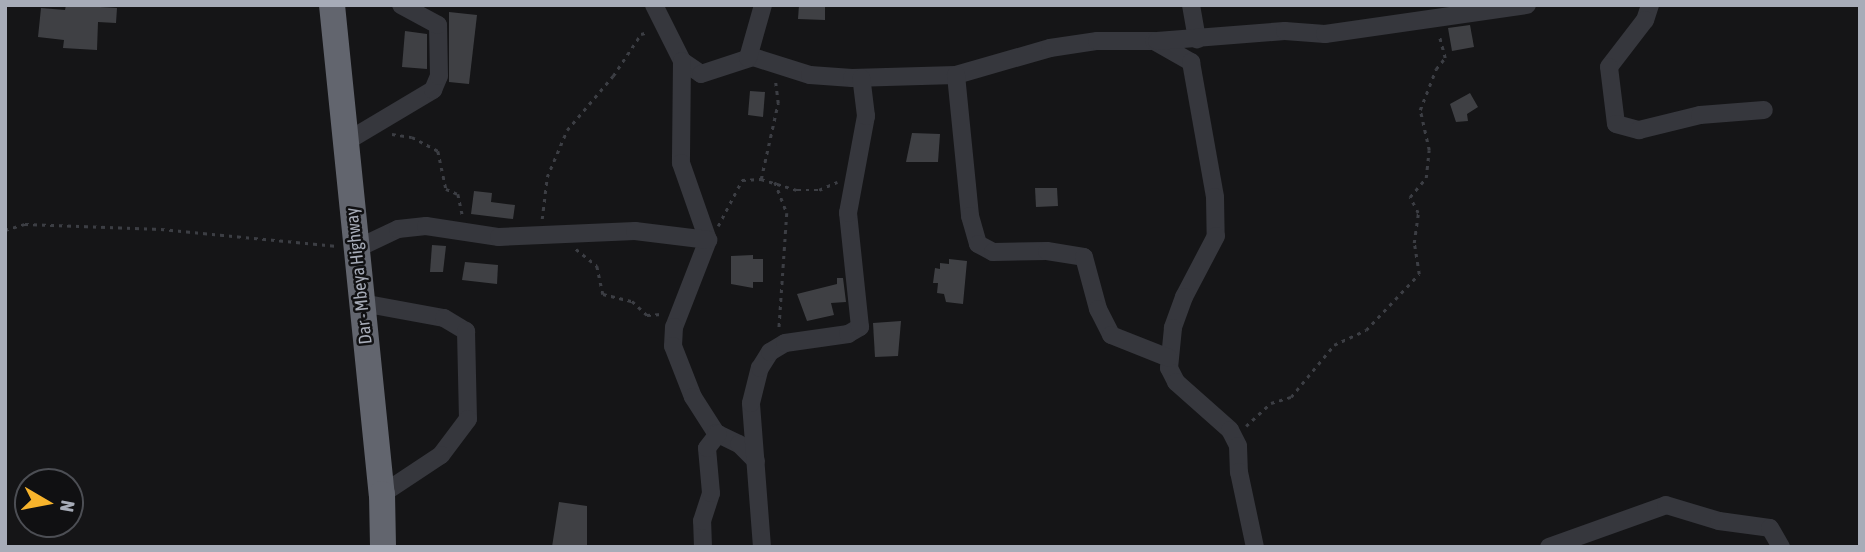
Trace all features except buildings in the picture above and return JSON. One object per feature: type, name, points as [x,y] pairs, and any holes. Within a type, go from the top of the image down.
[{"type":"highway","name":"Dar - Mbeya Highway","points":[[332,5],[353,138],[362,303],[382,494],[383,547]]},
{"type":"street","points":[[353,138],[418,102],[433,90],[439,76],[438,25],[401,5]]},
{"type":"street","points":[[654,5],[682,61],[681,163],[708,237],[677,319],[675,352],[693,397],[718,434],[739,444],[756,461]]},
{"type":"street","points":[[748,58],[763,5]]},
{"type":"street","points":[[1191,5],[1197,39]]},
{"type":"street","points":[[682,61],[701,74],[748,58],[776,62],[810,75],[860,78],[956,75],[1067,44],[1197,39],[1285,31],[1325,34],[1527,5]]},
{"type":"street","points":[[1650,5],[1645,20],[1609,66],[1616,124],[1639,130],[1700,115],[1764,110]]},
{"type":"street","points":[[1154,41],[1195,67],[1216,209],[1212,248],[1184,297],[1169,358],[1177,382],[1207,406],[1233,437],[1255,547]]},
{"type":"street","points":[[956,75],[970,216],[978,244],[993,252],[1047,251],[1084,257],[1098,309],[1111,335],[1169,358]]},
{"type":"street","points":[[762,547],[751,391],[760,368],[778,347],[811,337],[848,334],[860,327],[848,213],[866,116],[860,78]]},
{"type":"street","points":[[358,248],[398,229],[426,226],[550,236],[635,232],[708,237]]},
{"type":"street","points":[[362,303],[444,318],[466,331],[468,419],[441,455],[382,494]]},
{"type":"street","points":[[704,547],[701,527],[711,493],[707,448],[718,434]]},
{"type":"street","points":[[1549,547],[1651,507],[1666,505],[1719,522],[1770,527],[1781,547]]},
{"type":"path","points":[[1233,437],[1268,405],[1291,397],[1334,345],[1366,330],[1419,274],[1414,243],[1418,213],[1410,197],[1425,183],[1429,150],[1420,110],[1446,54],[1434,19]]},
{"type":"path","points":[[664,26],[641,34],[613,76],[567,130],[547,177],[550,236],[597,266],[604,294],[632,301],[647,316],[669,314],[677,319]]},
{"type":"path","points":[[761,179],[778,103],[776,62]]},
{"type":"path","points":[[353,138],[402,134],[435,148],[446,189],[458,194],[465,231]]},
{"type":"path","points":[[708,237],[724,219],[742,180],[761,179],[797,190],[819,190],[855,175]]},
{"type":"path","points":[[775,182],[787,213],[778,347]]},
{"type":"path","points":[[5,230],[25,224],[161,229],[358,248]]}]
